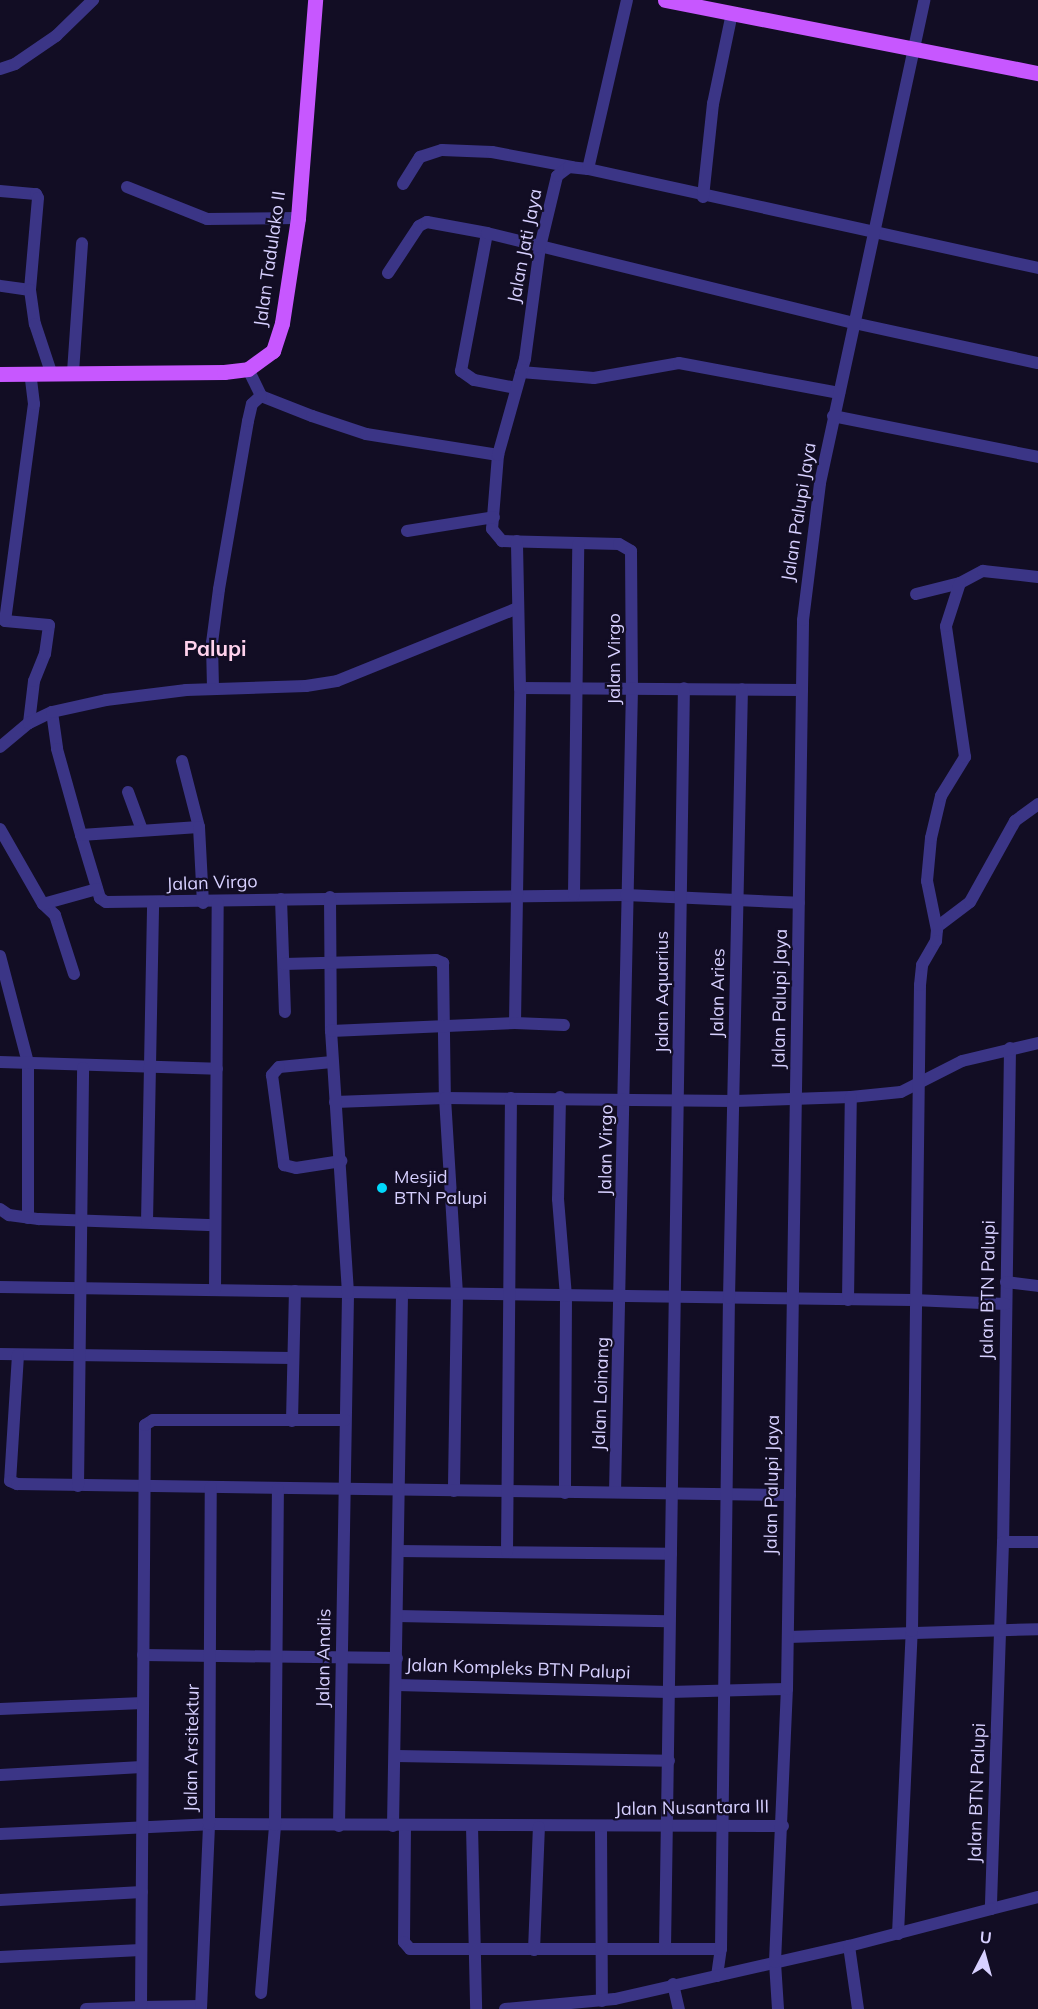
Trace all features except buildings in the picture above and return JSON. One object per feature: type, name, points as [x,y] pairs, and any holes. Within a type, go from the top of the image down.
[{"type":"main road","name":"Jalan Tadulako II","points":[[248,369],[265,360],[278,340],[298,218],[315,0]]},
{"type":"main road","points":[[665,0],[1038,73]]},
{"type":"main road","points":[[0,374],[248,369]]},
{"type":"street","points":[[0,69],[15,64],[56,36],[93,0]]},
{"type":"street","points":[[588,169],[627,0]]},
{"type":"street","name":"Jalan Palupi Jaya","points":[[778,2009],[775,1962],[783,1826],[787,1689],[802,690],[809,553],[838,393],[876,235],[924,0]]},
{"type":"street","points":[[703,197],[713,104],[732,13]]},
{"type":"street","points":[[403,184],[420,157],[442,150],[492,152],[588,169],[703,197],[1038,268]]},
{"type":"street","name":"Jalan Jati Jaya","points":[[498,455],[521,372],[540,247],[557,176],[573,167]]},
{"type":"street","points":[[127,187],[207,219],[298,218]]},
{"type":"street","points":[[0,191],[37,195],[30,290],[35,324],[51,372]]},
{"type":"street","points":[[388,273],[418,226],[427,222],[487,233],[854,323],[1038,363]]},
{"type":"street","points":[[487,233],[461,371],[474,380],[516,388]]},
{"type":"street","points":[[73,372],[82,243]]},
{"type":"street","points":[[0,286],[30,290]]},
{"type":"street","points":[[521,372],[594,378],[680,363],[838,393]]},
{"type":"street","points":[[248,369],[261,396],[366,434],[498,455],[494,517],[407,531]]},
{"type":"street","points":[[29,723],[34,681],[45,654],[49,625],[6,621],[34,404],[30,373]]},
{"type":"street","points":[[213,688],[212,642],[219,589],[248,421],[252,404],[261,396]]},
{"type":"street","points":[[834,416],[1038,457]]},
{"type":"street","name":"Jalan Virgo","points":[[494,517],[496,537],[517,541],[619,544],[631,551],[632,688],[626,895],[622,1297]]},
{"type":"street","points":[[515,1023],[519,895],[520,688],[515,609],[517,541]]},
{"type":"street","name":"Jalan Virgo","points":[[574,895],[578,544]]},
{"type":"street","points":[[916,594],[960,583],[994,569],[1038,577]]},
{"type":"street","points":[[898,1934],[912,1630],[914,1300],[921,973],[936,941],[937,927],[927,882],[931,838],[941,796],[964,757],[946,626],[960,583]]},
{"type":"street","points":[[0,747],[29,723],[52,712],[106,700],[213,688],[306,686],[337,681],[515,609]]},
{"type":"street","points":[[520,688],[802,690]]},
{"type":"street","name":"Jalan Aquarius","points":[[675,1296],[680,1100],[684,688]]},
{"type":"street","name":"Jalan Aries","points":[[729,1298],[742,689]]},
{"type":"street","points":[[43,904],[97,889],[57,749],[52,712]]},
{"type":"street","points":[[182,761],[199,826],[203,903]]},
{"type":"street","points":[[128,792],[142,830]]},
{"type":"street","points":[[937,927],[970,902],[1015,821],[1038,804]]},
{"type":"street","points":[[81,835],[199,826]]},
{"type":"street","points":[[0,829],[43,904],[56,918],[74,974]]},
{"type":"street","name":"Jalan Virgo","points":[[97,889],[102,901],[106,902],[153,903],[218,903],[330,897],[626,895],[799,903]]},
{"type":"street","points":[[330,897],[332,1062],[341,1161],[348,1293],[344,1490]]},
{"type":"street","points":[[281,899],[285,1012]]},
{"type":"street","points":[[147,1222],[153,903]]},
{"type":"street","points":[[215,1290],[218,903]]},
{"type":"street","points":[[0,956],[28,1063],[28,1218]]},
{"type":"street","points":[[284,964],[440,960],[445,1098],[457,1294],[453,1491]]},
{"type":"street","points":[[331,1031],[515,1023],[564,1025]]},
{"type":"street","points":[[335,1102],[445,1098],[560,1097],[735,1101],[851,1097],[901,1092],[942,1068],[1010,1048],[1038,1043]]},
{"type":"street","name":"Jalan BTN Palupi","points":[[991,1909],[1003,1542],[1010,1048]]},
{"type":"street","points":[[0,1062],[83,1068],[217,1069]]},
{"type":"street","points":[[332,1062],[279,1067],[272,1075],[284,1165],[296,1168],[341,1161]]},
{"type":"street","points":[[78,1486],[84,1220],[83,1068]]},
{"type":"street","points":[[560,1097],[558,1199],[566,1296],[565,1493]]},
{"type":"street","points":[[848,1300],[851,1097]]},
{"type":"street","points":[[507,1552],[511,1098]]},
{"type":"street","points":[[0,1209],[28,1218],[215,1225]]},
{"type":"street","points":[[1006,1282],[1038,1286]]},
{"type":"street","points":[[0,1287],[402,1295],[914,1300],[1005,1304]]},
{"type":"street","points":[[292,1420],[295,1292]]},
{"type":"street","name":"Jalan Kompleks BTN Palupi","points":[[402,1295],[397,1685],[669,1692],[787,1689]]},
{"type":"street","points":[[664,1949],[669,1761],[668,1621],[675,1296]]},
{"type":"street","name":"Jalan Loinang","points":[[615,1492],[622,1297]]},
{"type":"street","points":[[717,1976],[721,1949],[720,1826],[729,1298]]},
{"type":"street","points":[[0,1354],[292,1358]]},
{"type":"street","points":[[18,1355],[11,1482],[78,1486],[790,1495]]},
{"type":"street","points":[[141,2007],[145,1425],[149,1420],[345,1420]]},
{"type":"street","name":"Jalan Arsitektur","points":[[201,2008],[209,1824],[212,1655],[211,1487]]},
{"type":"street","points":[[261,1993],[275,1825],[278,1489]]},
{"type":"street","name":"Jalan Analis","points":[[339,1826],[344,1490]]},
{"type":"street","points":[[1003,1542],[1038,1542]]},
{"type":"street","points":[[398,1551],[671,1554]]},
{"type":"street","points":[[397,1616],[668,1621]]},
{"type":"street","points":[[788,1637],[912,1630],[1038,1629]]},
{"type":"street","points":[[143,1655],[397,1658]]},
{"type":"street","points":[[397,1685],[396,1756],[404,1942],[414,1950],[721,1949]]},
{"type":"street","points":[[0,1709],[143,1703]]},
{"type":"street","points":[[396,1756],[669,1761]]},
{"type":"street","points":[[0,1775],[142,1767]]},
{"type":"street","name":"Jalan Nusantara III","points":[[0,1834],[209,1824],[667,1828],[783,1826]]},
{"type":"street","points":[[472,1826],[476,2009]]},
{"type":"street","points":[[534,1950],[538,1827]]},
{"type":"street","name":"Jalan Nusantara III","points":[[601,1827],[602,1950],[611,2003]]},
{"type":"street","points":[[0,1900],[142,1893]]},
{"type":"street","points":[[505,2009],[611,2003],[673,1984],[849,1946],[1038,1896]]},
{"type":"street","points":[[849,1946],[858,2009]]},
{"type":"street","points":[[0,1957],[141,1950]]},
{"type":"street","points":[[673,1984],[679,2009]]},
{"type":"street","points":[[86,2009],[201,2008]]},
{"type":"place","name":"Mesjid BTN Palupi","points":[[382,1188]]},
{"type":"district","name":"Palupi","points":[[215,648]]}]
